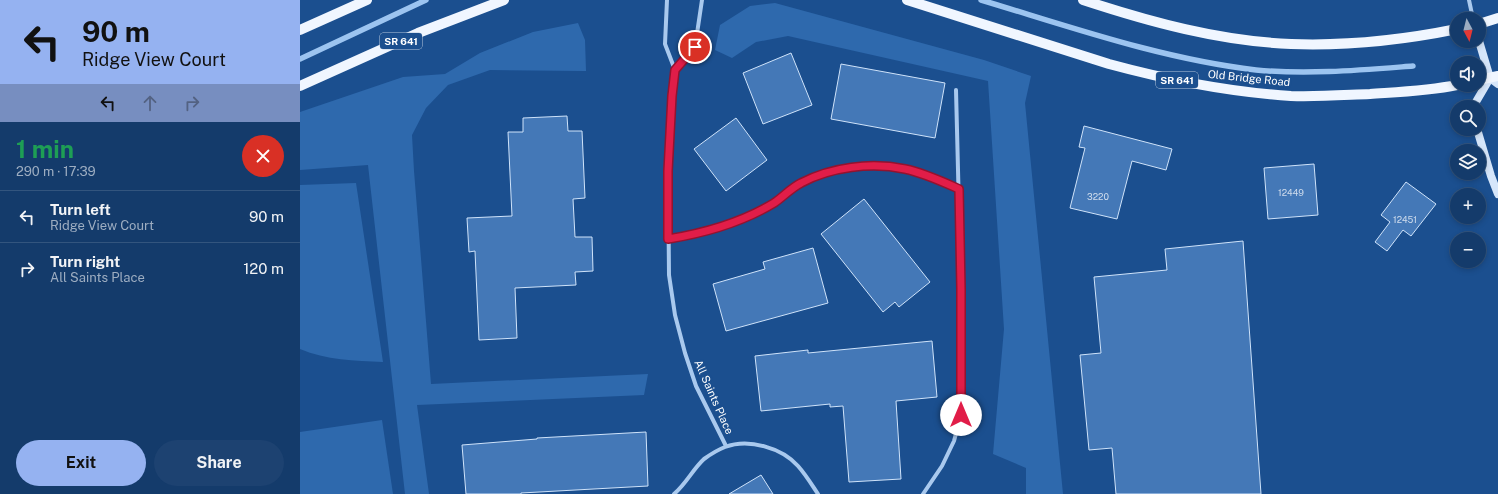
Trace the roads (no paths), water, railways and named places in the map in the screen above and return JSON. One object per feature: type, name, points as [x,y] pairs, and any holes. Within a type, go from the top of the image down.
[{"type":"main road","points":[[300,30],[367,0]]},
{"type":"main road","name":"SR 641","points":[[300,86],[418,32],[504,0]]},
{"type":"main road","name":"Old Bridge Road","points":[[907,0],[1109,64],[1142,73],[1199,85],[1244,91],[1304,96],[1408,92],[1450,86]]},
{"type":"main road","points":[[1083,0],[1134,17],[1189,30],[1291,44],[1348,43],[1406,37],[1450,30]]},
{"type":"main road","points":[[1486,22],[1498,18]]},
{"type":"street","name":"All Saints Place","points":[[667,0],[665,44],[675,70],[668,171],[669,275],[675,315],[685,353],[696,386],[726,446]]},
{"type":"street","points":[[675,70],[695,47],[702,0]]},
{"type":"street","points":[[1469,0],[1472,12]]},
{"type":"street","points":[[1478,100],[1495,79],[1482,48]]},
{"type":"street","points":[[923,494],[942,466],[954,442],[961,415],[961,289],[956,90]]},
{"type":"street","points":[[1479,136],[1498,194]]},
{"type":"street","points":[[668,239],[693,235],[723,227],[752,215],[774,202],[800,183],[824,173],[851,168],[878,166],[904,169],[935,178],[959,189]]},
{"type":"street","points":[[674,494],[680,490],[702,461],[714,452],[734,444],[750,444],[767,447],[784,454],[798,466],[818,494]]},
{"type":"waterway","points":[[300,59],[426,0]]},
{"type":"waterway","points":[[981,0],[1117,41],[1221,65],[1256,70],[1295,72],[1413,66]]}]
